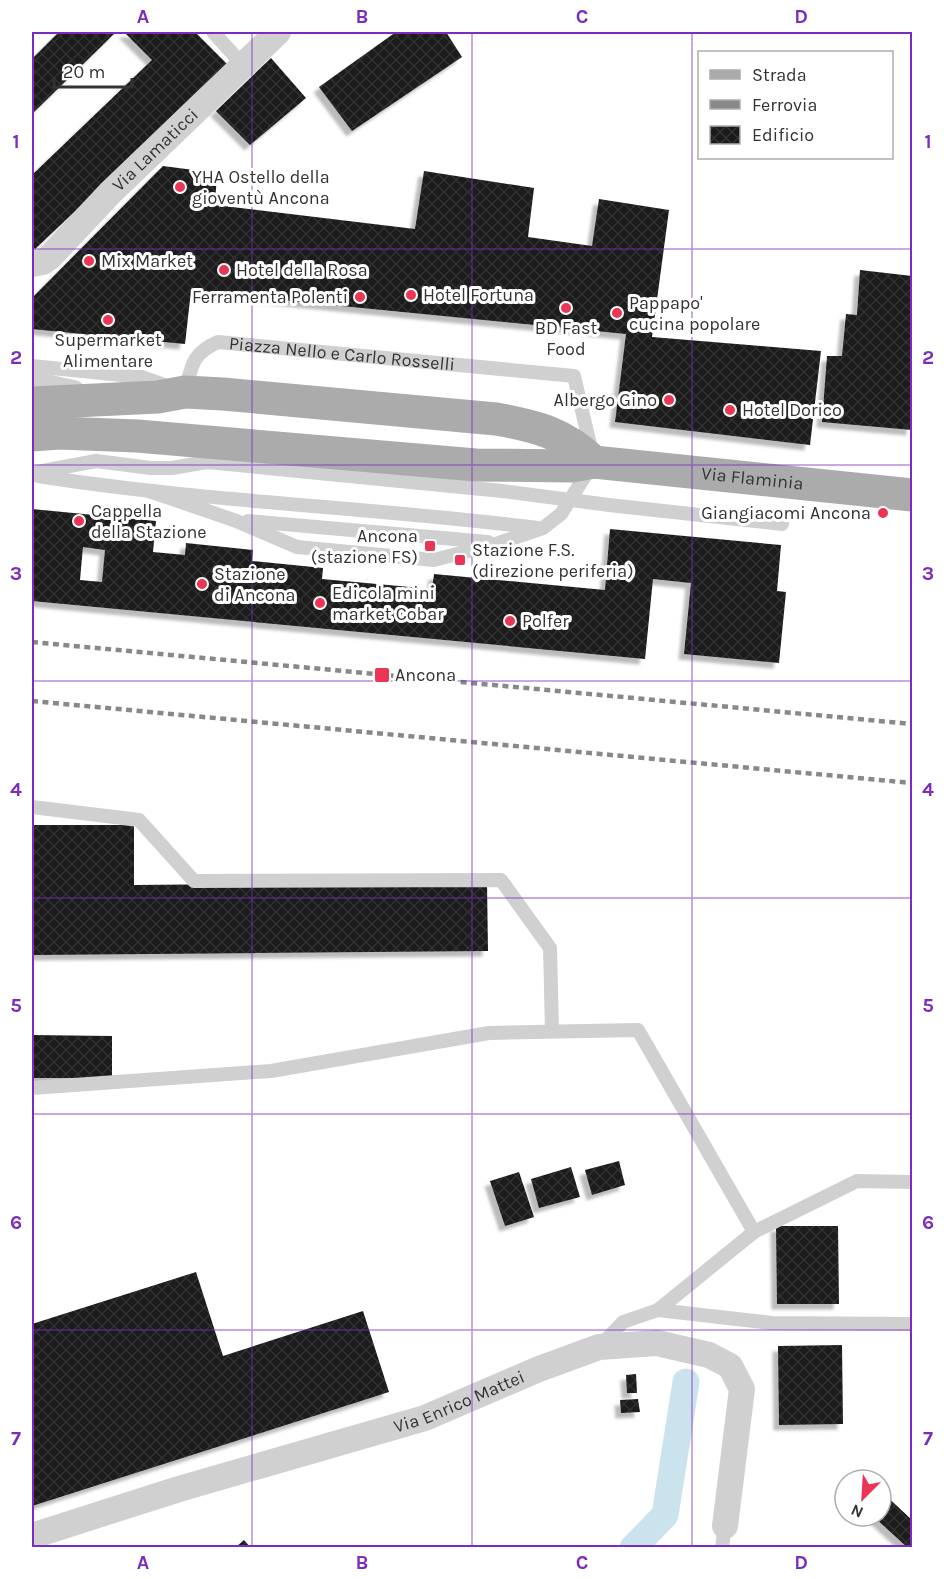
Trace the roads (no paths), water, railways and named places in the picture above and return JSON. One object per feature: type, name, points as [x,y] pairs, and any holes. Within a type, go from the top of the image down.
[{"type":"main road","points":[[32,403],[158,397],[185,392],[517,423],[565,439],[594,462]]},
{"type":"main road","points":[[32,435],[59,433],[152,453],[476,465],[572,466],[594,462]]},
{"type":"main road","name":"Via Flaminia","points":[[594,462],[912,495]]},
{"type":"street","name":"Via Lamaticci","points":[[32,264],[43,262],[50,257],[110,193],[278,32]]},
{"type":"street","points":[[32,384],[103,399]]},
{"type":"street","name":"Via Enrico Mattei","points":[[32,1536],[179,1489],[425,1418],[539,1369],[599,1347],[657,1343],[709,1355],[730,1366],[742,1389],[724,1537]]},
{"type":"lane","points":[[213,32],[243,65]]},
{"type":"lane","name":"Piazza Nello e Carlo Rosselli","points":[[185,392],[192,365],[202,349],[218,342],[574,376],[594,462]]},
{"type":"lane","points":[[32,366],[142,377],[185,392]]},
{"type":"lane","points":[[32,474],[152,453],[172,468],[207,462],[491,489],[782,524]]},
{"type":"lane","points":[[148,491],[234,520],[297,547],[434,560],[500,543],[543,528],[561,514],[594,462]]},
{"type":"lane","points":[[32,474],[148,491],[472,519],[543,528]]},
{"type":"lane","points":[[373,532],[374,511]]},
{"type":"lane","points":[[234,520],[500,543]]},
{"type":"lane","points":[[32,807],[139,820],[194,881],[501,880],[550,948],[552,1031]]},
{"type":"lane","points":[[32,1088],[271,1071],[489,1033],[638,1030],[754,1232]]},
{"type":"lane","points":[[599,1347],[623,1322],[658,1310],[754,1232],[857,1181],[912,1182]]},
{"type":"lane","points":[[658,1310],[772,1323],[912,1324]]},
{"type":"waterway","points":[[633,1548],[665,1515],[686,1382]]},
{"type":"railway","points":[[32,642],[912,724]]},
{"type":"railway","points":[[32,701],[912,783]]},
{"type":"place","name":"YHA Ostello della gioventù Ancona","points":[[180,187]]},
{"type":"place","name":"Mix Market","points":[[89,261]]},
{"type":"place","name":"Hotel della Rosa","points":[[224,270]]},
{"type":"place","name":"Hotel Fortuna","points":[[411,295]]},
{"type":"place","name":"Ferramenta Polenti","points":[[360,297]]},
{"type":"place","name":"BD Fast Food","points":[[566,308]]},
{"type":"place","name":"Pappapo' cucina popolare","points":[[617,313]]},
{"type":"place","name":"Supermarket Alimentare","points":[[108,320]]},
{"type":"place","name":"Albergo Gino","points":[[669,400]]},
{"type":"place","name":"Hotel Dorico","points":[[730,410]]},
{"type":"place","name":"Giangiacomi Ancona","points":[[883,513]]},
{"type":"place","name":"Cappella della Stazione","points":[[79,521]]},
{"type":"place","name":"Ancona (stazione FS)","points":[[430,546]]},
{"type":"place","name":"Stazione F.S. (direzione periferia)","points":[[460,560]]},
{"type":"place","name":"Stazione di Ancona","points":[[202,584]]},
{"type":"place","name":"Edicola mini market Cobar","points":[[320,603]]},
{"type":"place","name":"Polfer","points":[[510,621]]},
{"type":"place","name":"Ancona","points":[[382,675]]}]
